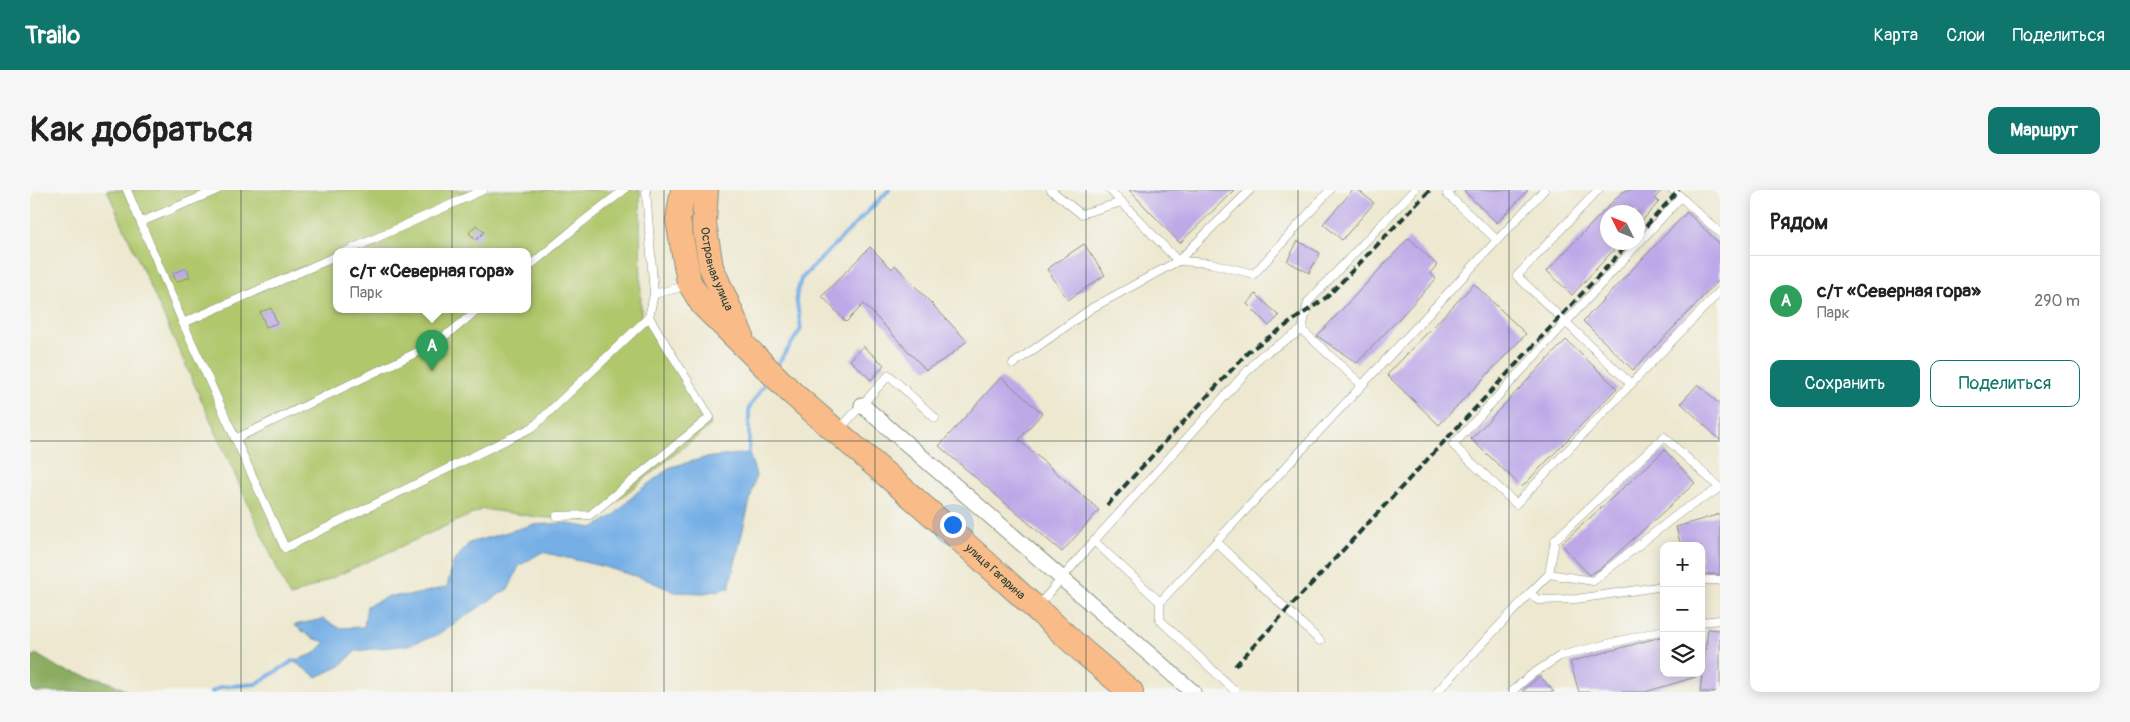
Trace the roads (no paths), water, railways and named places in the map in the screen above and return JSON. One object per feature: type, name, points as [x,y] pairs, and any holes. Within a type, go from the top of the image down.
[{"type":"main road","name":"Островная улица","points":[[684,190],[678,220],[690,282],[703,305],[746,346]]},
{"type":"main road","name":"Островная улица","points":[[706,190],[704,222],[711,267],[746,346]]},
{"type":"main road","name":"улица Гагарина","points":[[746,346],[792,393],[942,523],[1131,692]]},
{"type":"street","points":[[862,405],[1193,692]]},
{"type":"lane","points":[[127,190],[183,323],[285,548],[533,427],[649,317],[654,294],[646,190]]},
{"type":"lane","points":[[141,222],[217,190]]},
{"type":"lane","points":[[354,248],[483,190]]},
{"type":"lane","points":[[531,265],[580,222],[624,190]]},
{"type":"lane","points":[[1051,190],[1081,214],[1122,202]]},
{"type":"lane","points":[[1110,190],[1178,261],[1210,263],[1254,274],[1330,190]]},
{"type":"lane","points":[[1013,364],[1092,308],[1178,261],[1250,190]]},
{"type":"lane","points":[[1036,609],[1094,541],[1261,356],[1302,330],[1308,302],[1414,190]]},
{"type":"lane","points":[[1450,190],[1447,194],[1497,240]]},
{"type":"lane","points":[[1236,692],[1160,620],[1160,602],[1544,190]]},
{"type":"lane","points":[[1598,190],[1516,276],[1631,384]]},
{"type":"lane","points":[[1673,190],[1720,233]]},
{"type":"lane","points":[[1681,197],[1453,445],[1516,504],[1720,291]]},
{"type":"lane","points":[[183,323],[333,258]]},
{"type":"lane","points":[[654,294],[678,288],[690,282]]},
{"type":"lane","points":[[235,439],[424,349],[452,331],[473,313]]},
{"type":"lane","points":[[558,516],[590,515],[710,416],[649,317]]},
{"type":"lane","points":[[1302,330],[1362,385]]},
{"type":"lane","points":[[837,432],[889,375],[936,418]]},
{"type":"lane","points":[[1437,692],[1549,574],[1555,540],[1664,438],[1720,488],[1682,511],[1593,581],[1549,574]]},
{"type":"lane","points":[[1094,541],[1160,602]]},
{"type":"lane","points":[[1216,542],[1320,640]]},
{"type":"lane","points":[[1705,580],[1720,580]]},
{"type":"lane","points":[[1530,593],[1538,600],[1576,599],[1660,587]]},
{"type":"lane","points":[[1705,622],[1720,620]]},
{"type":"lane","points":[[1511,692],[1531,675],[1560,656],[1660,631]]},
{"type":"water","points":[[749,453],[756,475],[729,588],[704,593],[675,592],[645,579],[542,552],[519,566],[509,588],[435,636],[408,645],[356,651],[340,666],[317,677],[293,661],[314,654],[326,642],[312,638],[294,625],[323,619],[339,628],[364,627],[367,606],[389,596],[413,595],[447,587],[453,563],[469,543],[532,525],[563,523],[593,528],[613,516],[636,493],[671,467],[704,458]]},
{"type":"waterway","points":[[776,367],[801,329],[796,297],[801,279],[889,190]]},
{"type":"waterway","points":[[749,453],[749,408],[768,379]]},
{"type":"waterway","points":[[212,692],[221,687],[256,684],[293,661]]},
{"type":"railway","points":[[1107,505],[1249,351],[1327,297],[1430,190]]},
{"type":"railway","points":[[1645,227],[1679,190]]},
{"type":"railway","points":[[1235,666],[1623,250]]},
{"type":"place","name":"с/т «Северная гора»","points":[[432,371]]}]
